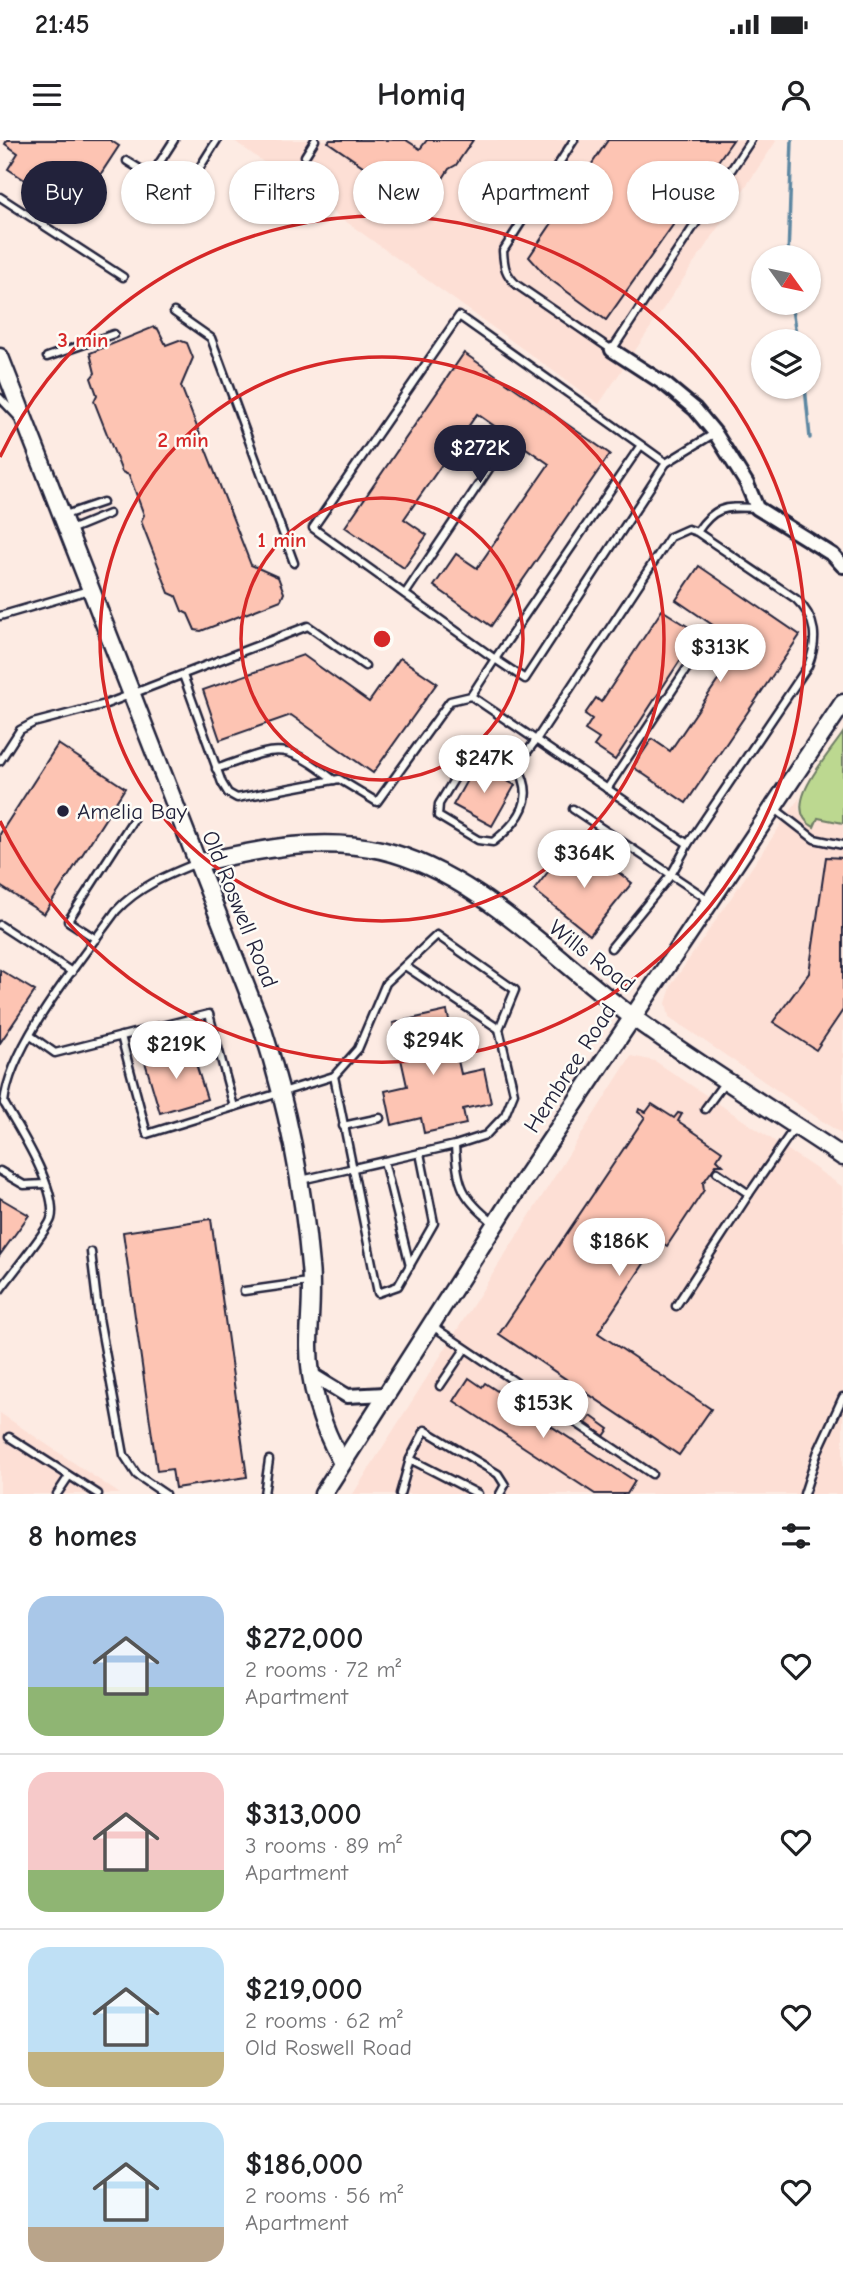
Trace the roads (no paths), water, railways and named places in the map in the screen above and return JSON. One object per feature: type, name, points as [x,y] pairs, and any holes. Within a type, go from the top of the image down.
[{"type":"street","points":[[612,350],[666,385],[715,433],[747,484],[758,508],[838,556],[843,566]]},
{"type":"street","name":"Old Roswell Road","points":[[0,357],[263,1030],[283,1092],[301,1180],[311,1282],[310,1374],[321,1419],[342,1463]]},
{"type":"street","name":"Hembree Road","points":[[342,1463],[429,1324],[631,1016],[843,703]]},
{"type":"street","name":"Wills Road","points":[[197,863],[274,847],[315,843],[360,846],[409,859],[442,873],[473,892],[631,1016],[843,1157]]},
{"type":"street","points":[[310,1374],[347,1396],[386,1394]]},
{"type":"street","points":[[323,1494],[342,1463]]},
{"type":"lane","points":[[161,161],[174,140]]},
{"type":"lane","points":[[204,161],[218,140]]},
{"type":"lane","points":[[304,156],[315,140]]},
{"type":"lane","points":[[574,140],[503,251],[504,265],[506,274],[517,285],[612,350],[751,140]]},
{"type":"lane","points":[[0,197],[123,276]]},
{"type":"lane","points":[[174,312],[211,338],[294,563]]},
{"type":"lane","points":[[666,463],[459,316],[313,528],[525,679],[666,463],[715,433]]},
{"type":"lane","points":[[47,357],[114,334]]},
{"type":"lane","points":[[0,398],[27,426]]},
{"type":"lane","points":[[183,675],[216,768],[228,793],[237,798],[340,779],[377,802],[450,701],[471,696],[641,445]]},
{"type":"lane","points":[[405,594],[495,460]]},
{"type":"lane","points":[[65,524],[103,502]]},
{"type":"lane","points":[[698,532],[708,515],[726,507],[758,508]]},
{"type":"lane","points":[[65,524],[108,514]]},
{"type":"lane","points":[[517,766],[670,537],[688,529],[698,532],[796,599],[808,611],[815,639],[808,666],[688,844],[671,876],[611,948]]},
{"type":"lane","points":[[0,616],[90,589]]},
{"type":"lane","points":[[0,761],[20,730],[33,723],[106,705],[308,626],[365,666]]},
{"type":"lane","points":[[607,789],[699,650]]},
{"type":"lane","points":[[471,696],[688,844]]},
{"type":"lane","points":[[486,749],[517,766],[528,782],[529,797],[506,833],[493,842],[478,840],[438,816],[439,804],[469,755],[486,749]]},
{"type":"lane","points":[[216,768],[272,750],[285,750],[298,754],[334,780]]},
{"type":"lane","points":[[773,807],[814,839],[843,845]]},
{"type":"lane","points":[[573,809],[709,901]]},
{"type":"lane","points":[[96,939],[68,921],[133,820]]},
{"type":"lane","name":"Wills Road","points":[[2,1104],[6,1083],[31,1036],[72,972],[128,898],[161,878],[197,863]]},
{"type":"lane","points":[[0,925],[72,972]]},
{"type":"lane","points":[[121,1036],[147,1134],[334,1076],[358,1049],[386,983],[437,935],[515,990],[499,1029],[511,1074],[513,1093],[505,1115],[486,1135],[455,1145],[301,1180]]},
{"type":"lane","points":[[404,966],[499,1029]]},
{"type":"lane","points":[[31,1036],[55,1053],[209,1014],[234,1107]]},
{"type":"lane","points":[[334,1076],[350,1169],[378,1293],[398,1286],[435,1223],[420,1153]]},
{"type":"lane","points":[[705,1109],[726,1079]]},
{"type":"lane","points":[[0,1290],[51,1219],[50,1200],[34,1152],[2,1104]]},
{"type":"lane","points":[[343,1126],[380,1118]]},
{"type":"lane","points":[[676,1306],[796,1126]]},
{"type":"lane","points":[[455,1145],[457,1179],[475,1208],[495,1224]]},
{"type":"lane","points":[[384,1161],[410,1266]]},
{"type":"lane","points":[[0,1171],[24,1185],[45,1184]]},
{"type":"lane","points":[[717,1172],[749,1195]]},
{"type":"lane","points":[[91,1252],[99,1318],[124,1455],[138,1475],[164,1494]]},
{"type":"lane","points":[[244,1291],[311,1282]]},
{"type":"lane","points":[[429,1324],[652,1474]]},
{"type":"lane","points":[[440,1386],[465,1349]]},
{"type":"lane","points":[[804,1494],[818,1451],[843,1397]]},
{"type":"lane","points":[[400,1494],[410,1459],[425,1430],[498,1474],[505,1485],[500,1494]]},
{"type":"lane","points":[[9,1437],[98,1494]]},
{"type":"lane","points":[[410,1459],[478,1494]]},
{"type":"lane","points":[[264,1494],[269,1460]]},
{"type":"lane","points":[[57,1494],[69,1476]]},
{"type":"waterway","points":[[788,245],[792,140]]},
{"type":"waterway","points":[[793,315],[795,329]]},
{"type":"waterway","points":[[806,399],[810,438]]},
{"type":"place","name":"Amelia Bay","points":[[63,811]]}]
